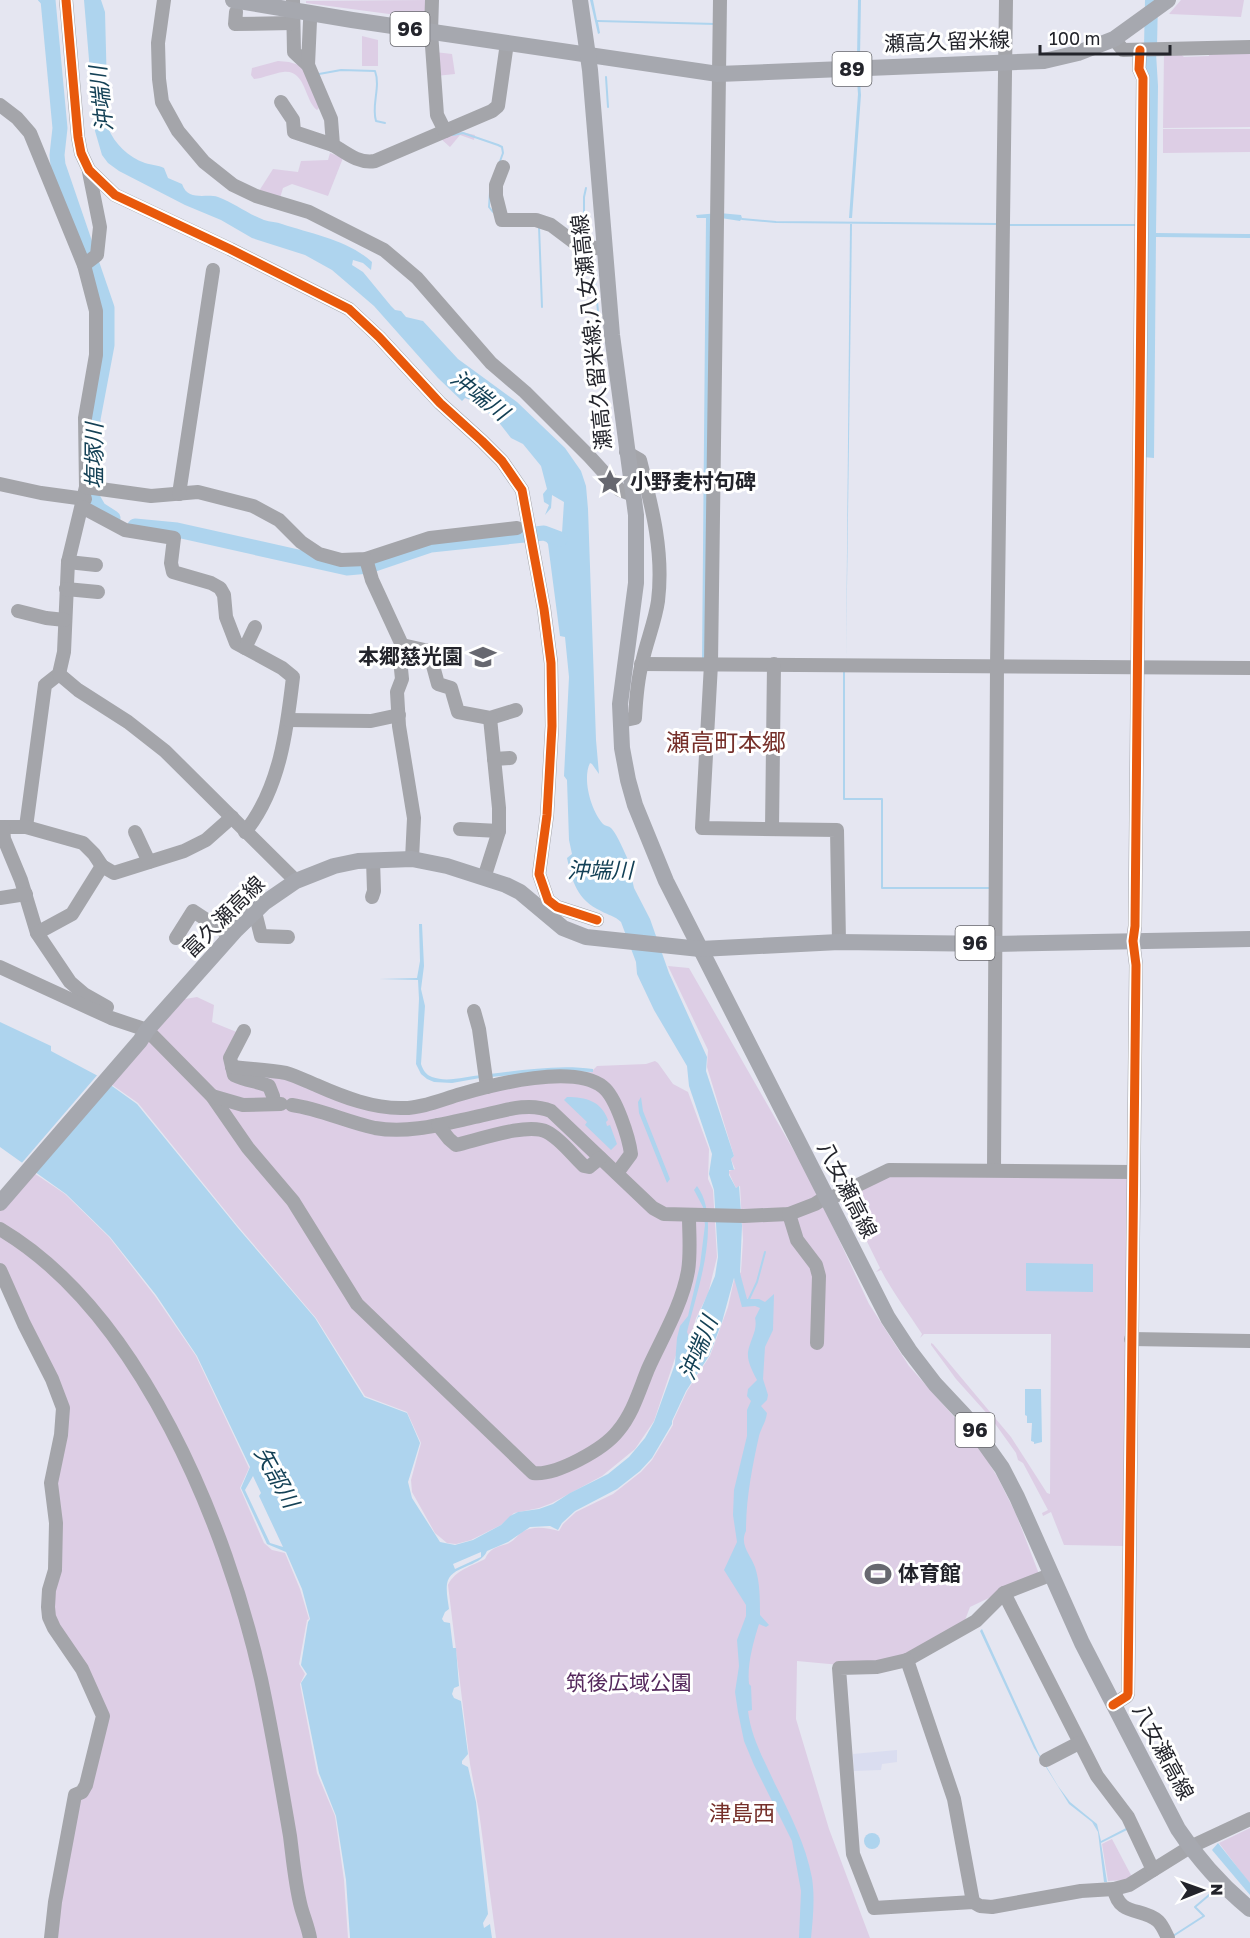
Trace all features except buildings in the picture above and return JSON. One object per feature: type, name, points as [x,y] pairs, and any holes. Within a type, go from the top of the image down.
[{"type":"main road","points":[[580,0],[588,55]]},
{"type":"main road","name":"瀬高久留米線","points":[[588,55],[718,74],[1044,61],[1078,53],[1114,39],[1164,3]]},
{"type":"main road","name":"96","points":[[234,6],[293,11],[588,55]]},
{"type":"main road","name":"瀬高久留米線;八女瀬高線","points":[[588,55],[613,344],[637,533],[636,583],[620,704],[622,748],[635,805],[666,881],[700,949]]},
{"type":"main road","name":"富久瀬高線","points":[[0,1203],[231,936],[280,891],[296,881],[334,866],[373,860],[412,859],[447,866],[506,885],[520,892],[563,928],[586,937],[700,949]]},
{"type":"main road","name":"96","points":[[700,949],[839,942],[996,944],[1250,939]]},
{"type":"main road","name":"八女瀬高線","points":[[700,949],[868,1282],[893,1326],[935,1384],[965,1416],[1002,1468],[1017,1497],[1050,1575],[1113,1705],[1178,1828],[1190,1848],[1250,1909]]},
{"type":"street","points":[[66,0],[78,137],[81,153],[89,170],[100,227],[97,255],[84,265]]},
{"type":"street","points":[[164,0],[158,43],[162,102],[178,131],[204,162],[233,185],[256,196],[309,212],[384,250],[417,278],[491,363],[525,392],[620,490],[633,495]]},
{"type":"street","points":[[432,0],[431,32],[437,115],[445,131]]},
{"type":"street","points":[[720,0],[711,664],[702,828],[837,830],[839,942]]},
{"type":"street","points":[[994,1170],[1005,0]]},
{"type":"street","points":[[234,6],[235,24],[293,11],[294,52],[308,65],[331,119],[333,145]]},
{"type":"street","points":[[308,65],[310,21]]},
{"type":"street","points":[[1114,39],[1123,50],[1250,47]]},
{"type":"street","points":[[281,102],[293,120],[294,132],[333,145],[357,160],[375,161],[498,106],[507,43]]},
{"type":"street","points":[[1113,1705],[1128,1693],[1136,965],[1133,941],[1135,926],[1143,90],[1143,78],[1139,69],[1140,50]]},
{"type":"street","points":[[0,105],[17,118],[30,133],[84,265],[96,311],[96,355],[85,418],[84,498],[68,562],[66,589],[71,652],[59,674],[45,685],[26,827]]},
{"type":"street","points":[[503,166],[496,185],[496,196],[502,220],[536,220],[551,225],[579,246],[605,249]]},
{"type":"street","points":[[89,170],[115,195],[230,249],[349,309],[379,337],[440,403],[502,461],[522,490],[544,609],[551,663],[552,726],[547,814],[538,874],[548,900],[557,907],[597,920]]},
{"type":"street","points":[[179,494],[213,270]]},
{"type":"street","points":[[621,721],[635,718],[636,690],[641,664],[658,603],[660,564],[658,531],[640,460],[626,452]]},
{"type":"street","points":[[0,484],[41,493],[84,498],[198,492],[253,506],[279,520],[301,542],[319,554],[341,560],[366,559],[430,538],[517,528]]},
{"type":"street","points":[[84,498],[125,530],[174,538],[172,572],[211,583],[220,588],[224,595],[226,617],[236,643],[282,668],[293,677],[288,720],[272,785],[253,822],[245,832]]},
{"type":"street","points":[[366,559],[372,580],[402,645]]},
{"type":"street","points":[[68,562],[96,565]]},
{"type":"street","points":[[66,589],[98,592]]},
{"type":"street","points":[[18,611],[68,623]]},
{"type":"street","points":[[245,648],[255,627]]},
{"type":"street","points":[[402,645],[399,649],[402,680],[397,692],[399,726],[414,818],[412,859]]},
{"type":"street","points":[[402,645],[429,651],[438,684],[451,688],[458,712],[490,718],[516,710]]},
{"type":"street","points":[[641,664],[1250,668]]},
{"type":"street","points":[[772,829],[774,664]]},
{"type":"street","points":[[59,674],[78,690],[128,722],[166,752],[296,881]]},
{"type":"street","points":[[288,720],[371,720],[399,715]]},
{"type":"street","points":[[484,878],[499,831],[499,808],[490,718]]},
{"type":"street","points":[[494,759],[510,758]]},
{"type":"street","points":[[232,817],[206,840],[184,851],[114,873],[102,866],[94,854],[82,843],[26,827],[1,827],[26,894],[33,936],[70,982],[84,994],[131,1024],[212,1096],[248,1148],[293,1202],[357,1304],[533,1473],[547,1472],[588,1456],[617,1433],[633,1408],[682,1292],[688,1271],[689,1216]]},
{"type":"street","points":[[460,829],[499,831]]},
{"type":"street","points":[[135,832],[149,862]]},
{"type":"street","points":[[372,897],[375,891],[373,860]]},
{"type":"street","points":[[33,936],[72,914],[102,866]]},
{"type":"street","points":[[543,888],[547,915]]},
{"type":"street","points":[[0,898],[26,894]]},
{"type":"street","points":[[176,938],[193,911],[231,936]]},
{"type":"street","points":[[255,912],[261,936],[288,937]]},
{"type":"street","points":[[0,967],[111,1018],[131,1024]]},
{"type":"street","points":[[474,1011],[479,1029],[487,1087]]},
{"type":"street","points":[[244,1031],[230,1058],[234,1075],[246,1081],[269,1086],[273,1096],[284,1104]]},
{"type":"street","points":[[232,1067],[287,1074],[348,1099],[403,1108],[527,1079],[579,1077],[590,1080],[605,1088],[630,1144],[631,1154],[616,1173]]},
{"type":"street","points":[[212,1096],[243,1105],[284,1104],[312,1108],[376,1128],[395,1130],[438,1125],[524,1106],[540,1106],[551,1111],[653,1209],[664,1214],[689,1216],[789,1214],[889,1170],[1132,1172]]},
{"type":"street","points":[[524,1106],[524,1129]]},
{"type":"street","points":[[463,1120],[489,1137]]},
{"type":"street","points":[[438,1125],[456,1145],[524,1129],[541,1129],[550,1133],[584,1166],[590,1167],[600,1158]]},
{"type":"street","points":[[789,1214],[797,1240],[816,1265],[819,1276],[817,1343]]},
{"type":"street","points":[[0,1229],[45,1261],[114,1336],[149,1390],[187,1464],[225,1558],[250,1636],[272,1732],[301,1907],[309,1931]]},
{"type":"street","points":[[0,1270],[24,1324],[52,1378],[63,1408],[61,1435],[51,1483],[56,1523],[55,1570],[49,1590],[49,1617],[82,1669],[103,1716],[86,1785],[82,1792],[75,1795],[71,1810],[51,1938]]},
{"type":"street","points":[[1131,1339],[1250,1341]]},
{"type":"street","points":[[1050,1575],[1004,1593],[976,1621],[908,1660],[877,1667],[839,1668],[853,1854],[874,1908],[973,1902],[980,1906],[992,1907],[1081,1890],[1114,1889],[1130,1885],[1190,1848],[1250,1819]]},
{"type":"street","points":[[1004,1593],[1079,1743],[1097,1776],[1128,1817],[1153,1870]]},
{"type":"street","points":[[908,1660],[954,1799],[973,1902]]},
{"type":"street","points":[[1046,1760],[1079,1743]]},
{"type":"street","points":[[1114,1889],[1121,1905],[1158,1922],[1168,1938]]},
{"type":"shaded area","points":[[897,1750],[897,1762],[882,1764],[881,1770],[854,1771],[853,1754]]},
{"type":"green space","points":[[427,0],[427,19],[306,3],[306,1]]},
{"type":"green space","points":[[1181,0],[1244,0],[1241,17],[1169,14]]},
{"type":"green space","points":[[362,36],[378,40],[378,66],[362,66]]},
{"type":"green space","points":[[1250,51],[1250,127],[1163,128],[1164,53],[1179,53],[1184,57],[1209,56],[1209,52]]},
{"type":"green space","points":[[435,52],[452,54],[455,74],[436,76]]},
{"type":"green space","points":[[278,61],[302,66],[320,107],[317,110],[300,80],[291,72],[254,79],[251,75],[252,68]]},
{"type":"green space","points":[[1163,129],[1250,129],[1250,152],[1163,153]]},
{"type":"green space","points":[[457,131],[475,135],[474,140],[460,135],[450,147],[440,138]]},
{"type":"green space","points":[[330,153],[343,158],[328,196],[292,184],[283,188],[280,198],[259,191],[273,169],[298,172],[301,161],[328,160]]},
{"type":"green space","name":"筑後広域公園","points":[[668,966],[689,968],[813,1184],[869,1304],[909,1366],[956,1419],[984,1455],[998,1478],[1016,1514],[1039,1574],[970,1607],[964,1623],[909,1654],[874,1664],[840,1665],[797,1661],[796,1719],[829,1829],[870,1938],[496,1938],[479,1812],[470,1764],[448,1585],[459,1572],[485,1559],[492,1550],[509,1543],[522,1532],[536,1528],[559,1531],[576,1512],[613,1494],[641,1472],[652,1460],[673,1425],[687,1391],[710,1356],[728,1307],[734,1280],[741,1272],[743,1240],[740,1186],[736,1188],[729,1173],[735,1169],[731,1159],[734,1156],[707,1067],[708,1050]]},
{"type":"green space","points":[[197,997],[214,1005],[212,1022],[239,1033],[226,1058],[349,1096],[399,1104],[557,1075],[591,1072],[597,1066],[646,1064],[655,1061],[673,1084],[688,1092],[709,1149],[708,1179],[713,1190],[717,1257],[708,1294],[696,1318],[691,1336],[676,1355],[654,1421],[635,1449],[602,1476],[552,1503],[514,1513],[501,1525],[471,1540],[456,1544],[447,1543],[435,1533],[412,1492],[411,1480],[421,1443],[407,1412],[365,1396],[316,1318],[138,1103],[108,1082],[179,1000]]},
{"type":"green space","points":[[34,1173],[65,1194],[109,1237],[155,1296],[196,1356],[249,1468],[240,1488],[264,1543],[272,1550],[285,1553],[300,1589],[309,1619],[299,1664],[305,1674],[300,1684],[317,1773],[335,1816],[344,1880],[348,1938],[54,1938],[76,1799],[104,1722],[54,1624],[60,1404],[0,1275],[0,1210]]},
{"type":"green space","points":[[892,1174],[1124,1175],[1129,1180],[1127,1335],[1125,1337],[1128,1343],[1124,1546],[1064,1545],[1051,1512],[1043,1516],[1042,1513],[1048,1510],[1023,1463],[1018,1460],[1016,1453],[991,1418],[956,1379],[931,1345],[933,1344],[1011,1437],[1047,1493],[1050,1494],[1051,1334],[924,1334],[920,1338],[922,1334],[881,1270],[876,1272],[880,1268],[851,1209],[849,1195]]},
{"type":"green space","points":[[1250,1828],[1250,1884],[1219,1843]]},
{"type":"green space","points":[[1112,1839],[1132,1877],[1127,1880],[1108,1881],[1102,1844]]},
{"type":"water","points":[[84,0],[101,0],[105,12],[108,128],[123,149],[145,163],[164,168],[168,178],[182,184],[188,193],[218,197],[264,220],[341,243],[362,254],[372,262],[371,270],[363,263],[353,260],[352,265],[363,272],[395,310],[401,311],[406,317],[423,321],[458,359],[517,402],[565,448],[581,471],[586,486],[588,509],[599,774],[590,763],[587,777],[589,795],[603,824],[614,831],[631,866],[634,888],[650,919],[669,973],[707,1057],[706,1071],[734,1156],[731,1159],[734,1170],[729,1170],[729,1175],[736,1188],[739,1186],[742,1226],[740,1273],[747,1299],[759,1299],[765,1302],[774,1294],[773,1330],[765,1347],[763,1379],[768,1395],[767,1400],[761,1406],[767,1413],[759,1436],[752,1471],[744,1536],[746,1550],[757,1573],[760,1615],[769,1625],[766,1627],[759,1624],[753,1646],[749,1677],[752,1710],[748,1711],[758,1748],[806,1854],[813,1893],[811,1938],[799,1938],[801,1891],[792,1841],[744,1741],[735,1692],[739,1666],[737,1640],[746,1616],[746,1605],[724,1570],[737,1542],[733,1515],[734,1490],[747,1436],[747,1410],[751,1401],[747,1396],[748,1389],[757,1380],[749,1363],[748,1352],[755,1331],[755,1318],[760,1308],[742,1307],[734,1278],[722,1322],[709,1356],[686,1391],[672,1424],[652,1458],[640,1471],[617,1489],[575,1511],[558,1530],[550,1526],[530,1527],[508,1542],[487,1551],[478,1561],[459,1570],[449,1578],[447,1593],[449,1609],[442,1619],[450,1623],[453,1648],[456,1648],[459,1686],[454,1688],[452,1694],[454,1698],[461,1701],[468,1754],[462,1764],[468,1767],[476,1802],[488,1914],[483,1923],[484,1928],[490,1924],[492,1938],[350,1938],[346,1880],[336,1816],[319,1773],[301,1683],[307,1674],[301,1665],[310,1619],[302,1589],[286,1552],[267,1544],[241,1488],[250,1467],[197,1356],[156,1295],[110,1237],[66,1194],[0,1147],[0,1022],[51,1046],[51,1051],[98,1076],[137,1104],[315,1318],[364,1397],[407,1413],[420,1443],[408,1482],[412,1498],[440,1542],[455,1545],[473,1540],[501,1525],[518,1512],[553,1504],[608,1474],[629,1457],[645,1438],[654,1422],[675,1364],[680,1326],[688,1316],[700,1265],[705,1225],[703,1207],[694,1190],[697,1186],[708,1218],[708,1238],[701,1278],[687,1332],[690,1339],[695,1335],[697,1319],[715,1276],[718,1257],[714,1190],[709,1174],[712,1154],[689,1086],[687,1066],[654,1010],[637,974],[636,962],[621,922],[586,901],[577,889],[567,858],[572,854],[569,840],[567,780],[564,776],[569,677],[565,637],[560,636],[548,544],[542,536],[541,528],[562,533],[564,502],[552,495],[551,508],[545,515],[549,505],[544,502],[543,494],[547,489],[541,466],[523,444],[511,438],[497,420],[473,401],[465,398],[462,401],[438,378],[374,306],[332,270],[305,255],[252,238],[221,220],[185,205],[119,171],[102,155],[95,131]],"holes":[[[253,1476],[261,1493],[259,1496],[283,1547],[270,1543],[245,1490]],[[481,1552],[481,1557],[455,1569],[453,1564]]]},
{"type":"water","points":[[590,0],[593,0],[597,20],[716,23],[716,25],[598,22],[600,33],[598,34]]},
{"type":"water","points":[[858,0],[861,0],[860,58],[857,58]]},
{"type":"water","points":[[1145,0],[1158,0],[1157,46],[1144,47]]},
{"type":"water","points":[[1156,53],[1158,86],[1156,233],[1250,234],[1250,238],[1156,237],[1154,458],[1143,457],[1144,55]]},
{"type":"water","points":[[857,81],[860,81],[861,95],[852,218],[849,218],[858,94]]},
{"type":"water","points":[[719,213],[741,215],[742,218],[740,221],[721,218],[707,659],[702,660],[706,218],[697,218],[696,215]]},
{"type":"water","points":[[850,224],[852,224],[846,660]]},
{"type":"water","points":[[419,924],[422,924],[424,966],[421,989],[425,1006],[421,1064],[428,1075],[438,1079],[451,1079],[566,1067],[593,1069],[593,1072],[557,1071],[452,1083],[434,1082],[421,1074],[416,1064],[418,980],[379,979],[417,978],[420,961]]},
{"type":"water","points":[[567,1097],[586,1099],[601,1108],[608,1120],[607,1126],[610,1125],[617,1144],[611,1150],[585,1125],[587,1122],[564,1100]]},
{"type":"water","points":[[641,1097],[643,1111],[670,1179],[667,1183],[639,1113],[638,1102]]},
{"type":"water","points":[[1026,1263],[1093,1264],[1093,1292],[1026,1291]]},
{"type":"water","points":[[1025,1389],[1041,1389],[1042,1442],[1034,1444],[1031,1441],[1032,1423],[1027,1423],[1025,1415]]},
{"type":"water","points":[[982,1629],[1039,1754],[1058,1786],[1070,1802],[1097,1824],[1101,1841],[1128,1827],[1129,1829],[1101,1843],[1107,1882],[1104,1882],[1098,1832],[1092,1822],[1069,1804],[1034,1748],[980,1631]]},
{"type":"water","points":[[872,1833],[880,1841],[872,1849],[864,1841]]},
{"type":"water","points":[[1218,1843],[1250,1883],[1250,1895],[1212,1850]]},
{"type":"pier","points":[[99,1073],[102,1075],[22,1167],[20,1165]]},
{"type":"waterway","points":[[39,0],[49,10]]},
{"type":"waterway","name":"塩塚川","points":[[48,0],[60,128],[58,165],[107,308],[107,345],[93,419],[95,464],[92,497],[99,509],[113,518]]},
{"type":"waterway","points":[[319,74],[341,70],[375,71],[377,77],[376,121],[385,123]]},
{"type":"waterway","points":[[606,77],[608,107]]},
{"type":"waterway","points":[[453,135],[463,133],[502,147],[503,153],[499,164]]},
{"type":"waterway","points":[[584,242],[586,188]]},
{"type":"waterway","points":[[490,192],[489,207],[493,212]]},
{"type":"waterway","points":[[742,219],[776,222],[999,224]]},
{"type":"waterway","points":[[1007,225],[1137,225]]},
{"type":"waterway","points":[[539,226],[542,307]]},
{"type":"waterway","points":[[592,252],[599,321]]},
{"type":"waterway","name":"塩塚川","points":[[135,526],[177,530],[347,568],[369,566],[431,545],[544,533],[560,539]]},
{"type":"waterway","points":[[844,672],[844,799],[882,799],[882,888],[990,888]]},
{"type":"waterway","points":[[749,1299],[757,1282],[765,1252]]},
{"type":"waterway","points":[[1173,1936],[1204,1916],[1195,1907],[1215,1890]]},
{"type":"cycle path","points":[[66,0],[78,137],[81,153],[89,170],[115,195],[230,249],[349,309],[379,337],[440,403],[502,461],[522,490],[544,609],[551,663],[552,726],[547,815],[539,874],[548,900],[557,907],[597,920]]},
{"type":"cycle path","points":[[1113,1705],[1128,1693],[1136,965],[1133,941],[1135,926],[1143,78],[1139,69],[1140,50]]},
{"type":"place","name":"小野麦村句碑","points":[[610,482]]},
{"type":"place","name":"本郷慈光園","points":[[483,657]]},
{"type":"place","name":"体育館","points":[[878,1574]]},
{"type":"district","name":"瀬高町本郷","points":[[726,743]]},
{"type":"district","name":"津島西","points":[[742,1813]]},
{"type":"water label","name":"沖端川","points":[[101,99]]},
{"type":"water label","name":"沖端川","points":[[480,395]]},
{"type":"water label","name":"沖端川","points":[[600,870]]},
{"type":"water label","name":"沖端川","points":[[698,1348]]},
{"type":"water label","name":"矢部川","points":[[277,1477]]}]
